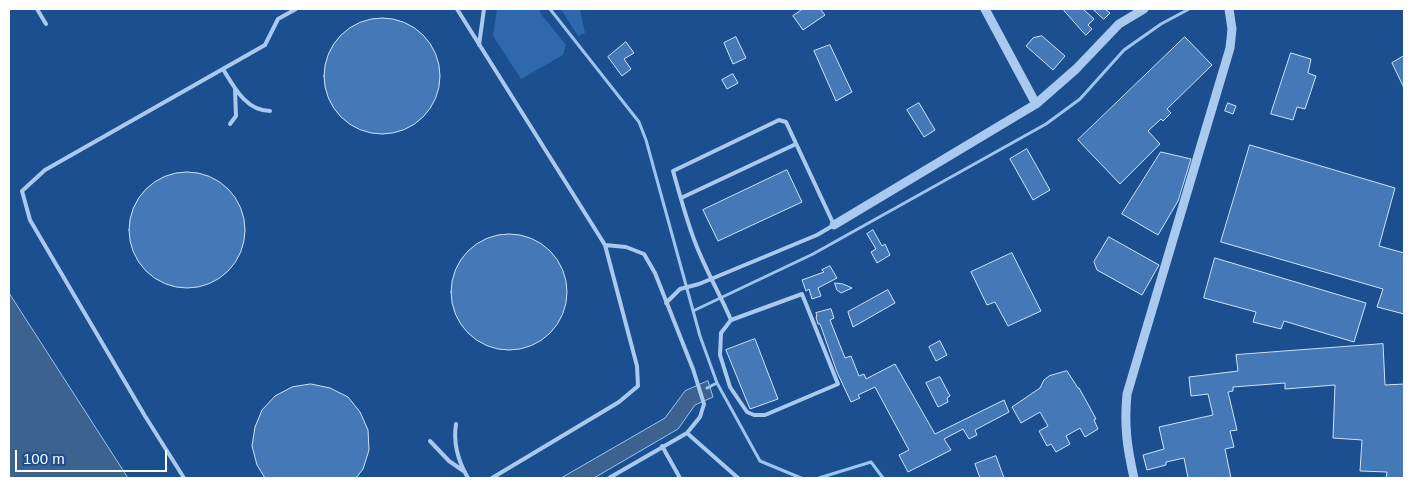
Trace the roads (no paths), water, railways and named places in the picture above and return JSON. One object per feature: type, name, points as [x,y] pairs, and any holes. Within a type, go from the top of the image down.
[{"type":"street","points":[[985,9],[1036,104]]},
{"type":"street","points":[[834,225],[1036,104],[1076,69],[1104,37],[1119,24],[1144,9]]},
{"type":"street","points":[[1134,478],[1125,426],[1127,394],[1230,48],[1232,29],[1229,9]]},
{"type":"lane","points":[[36,9],[46,24]]},
{"type":"lane","points":[[184,478],[30,220],[22,191],[46,170],[265,44],[278,19],[295,9]]},
{"type":"lane","points":[[457,9],[605,245],[637,366],[638,386],[619,402],[492,478]]},
{"type":"lane","points":[[479,45],[484,9]]},
{"type":"lane","points":[[223,69],[234,88],[252,107],[260,111],[270,111]]},
{"type":"lane","points":[[230,124],[236,116],[234,88]]},
{"type":"lane","points":[[666,303],[680,289],[699,284],[711,279],[816,235],[834,225],[786,122],[779,120],[673,171],[695,243],[711,279],[723,302],[730,320]]},
{"type":"lane","points":[[681,198],[796,144]]},
{"type":"lane","points":[[605,245],[626,247],[644,254],[655,273],[693,369],[704,404],[700,417],[687,433],[609,478]]},
{"type":"lane","points":[[802,294],[838,384],[765,415],[754,415],[747,412],[730,386],[720,355],[722,333],[730,320],[802,294]]},
{"type":"lane","points":[[456,424],[455,444],[468,478]]},
{"type":"lane","points":[[687,433],[738,478]]},
{"type":"lane","points":[[430,441],[449,461],[465,472]]},
{"type":"lane","points":[[662,446],[680,478]]},
{"type":"waterway","points":[[550,9],[639,122],[646,140],[700,336],[717,383],[760,461],[801,478]]},
{"type":"waterway","points":[[693,311],[813,254],[1046,124],[1080,99],[1124,50],[1161,24],[1189,9]]},
{"type":"waterway","points":[[707,388],[717,383]]},
{"type":"waterway","points":[[819,478],[871,462],[883,478]]}]
